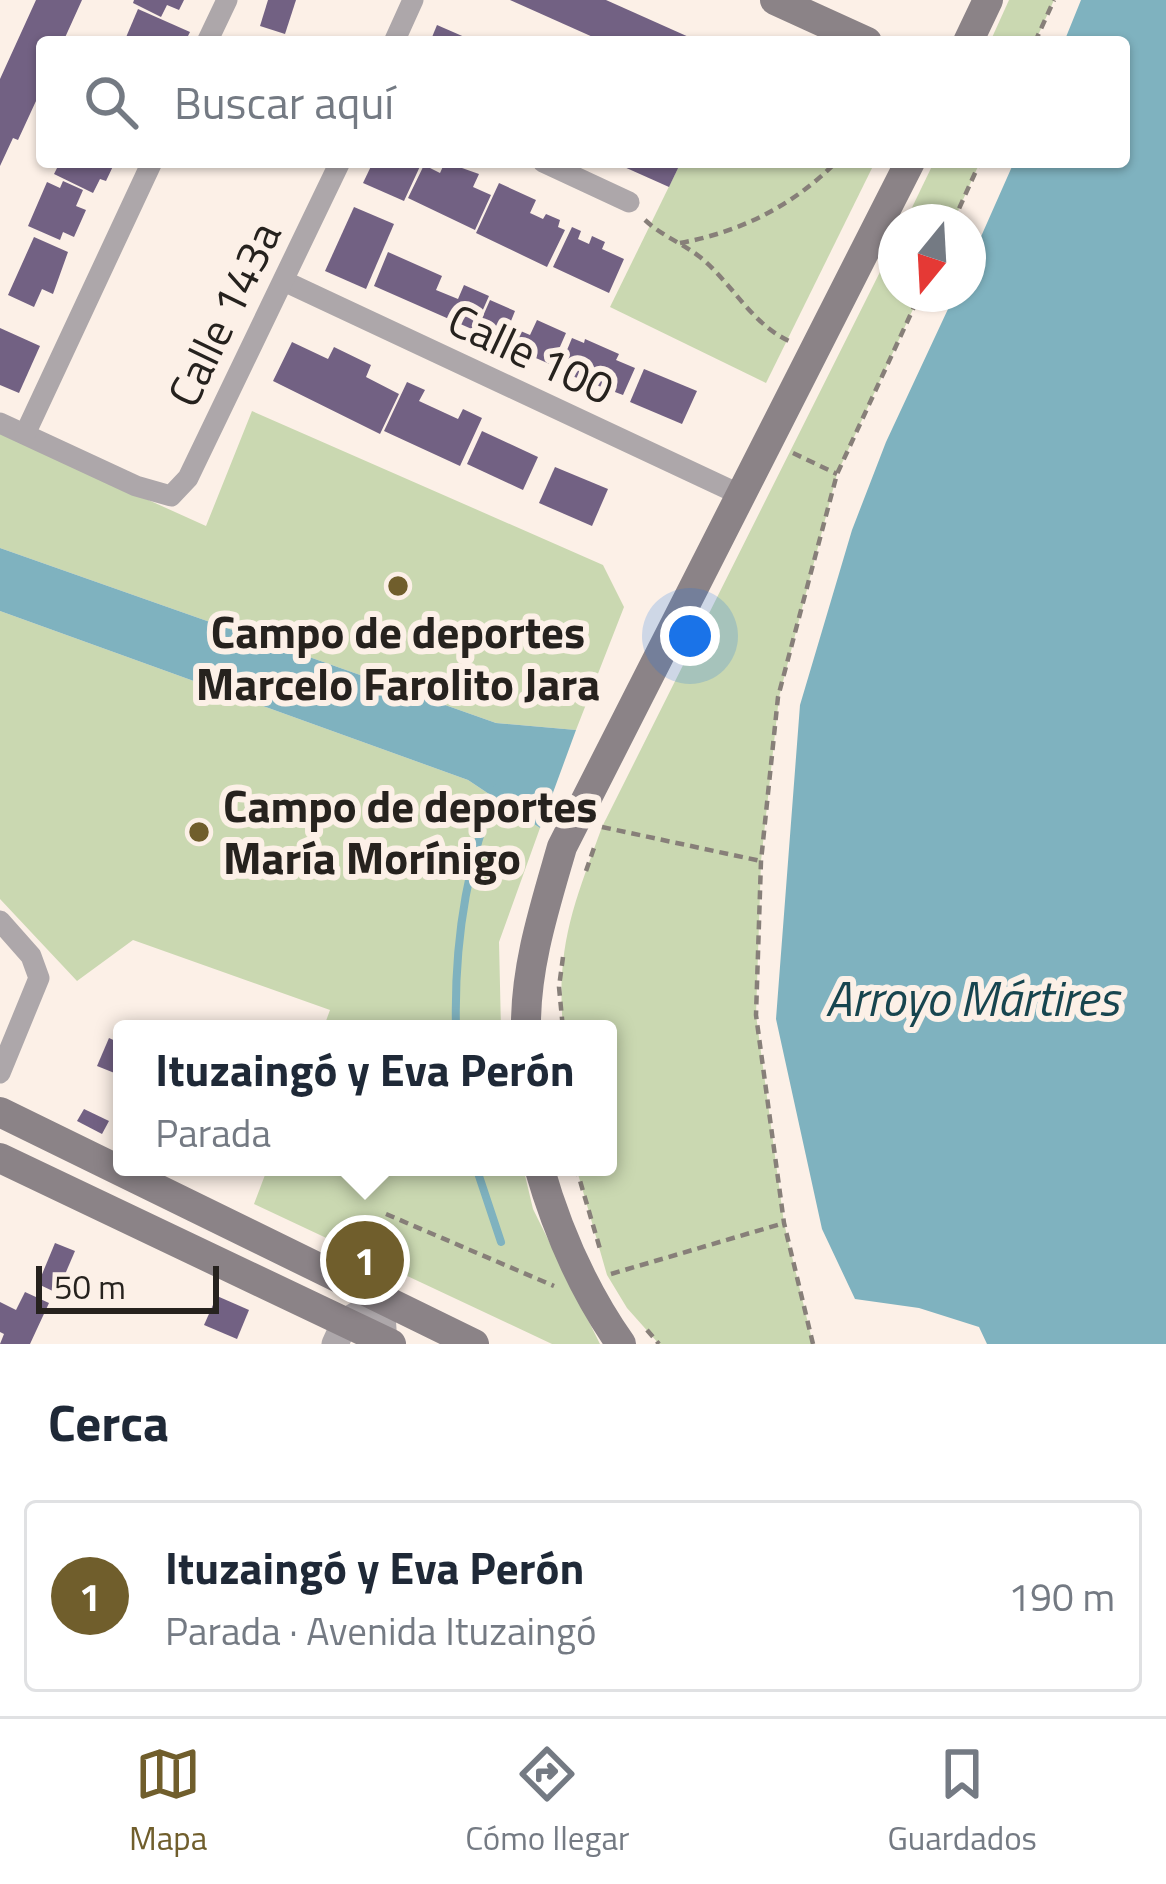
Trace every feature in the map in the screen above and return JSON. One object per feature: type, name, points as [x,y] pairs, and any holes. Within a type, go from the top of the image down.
[{"type":"main road","points":[[775,0],[854,36]]},
{"type":"main road","points":[[971,36],[988,0]]},
{"type":"main road","points":[[526,1020],[525,998],[541,921],[562,847],[907,168]]},
{"type":"main road","points":[[0,1112],[113,1168]]},
{"type":"main road","points":[[0,1158],[340,1333],[386,1343]]},
{"type":"main road","points":[[130,1176],[474,1344]]},
{"type":"main road","points":[[542,1176],[568,1249],[629,1332]]},
{"type":"street","points":[[211,36],[227,0]]},
{"type":"street","points":[[397,36],[413,0]]},
{"type":"street","points":[[0,423],[25,434],[149,168]]},
{"type":"street","name":"Calle 143a","points":[[25,434],[149,492],[171,496],[188,478],[337,168]]},
{"type":"street","points":[[555,168],[629,202]]},
{"type":"street","name":"Calle 100","points":[[286,282],[743,496]]},
{"type":"street","points":[[0,921],[31,956],[39,978],[0,1073]]},
{"type":"street","points":[[340,1333],[381,1300]]},
{"type":"street","points":[[381,1300],[386,1343]]},
{"type":"path","points":[[1038,36],[1054,0]]},
{"type":"path","points":[[680,243],[713,237],[762,217],[806,190],[830,168]]},
{"type":"path","points":[[960,204],[977,168]]},
{"type":"path","points":[[659,234],[702,259],[758,320],[814,354]]},
{"type":"path","points":[[813,1344],[784,1223],[756,1015],[760,861],[778,698],[837,474],[912,312]]},
{"type":"path","points":[[792,452],[837,474]]},
{"type":"path","points":[[602,827],[760,861]]},
{"type":"path","points":[[581,885],[595,847]]},
{"type":"path","points":[[562,1020],[564,944]]},
{"type":"path","points":[[579,1176],[601,1253]]},
{"type":"path","points":[[607,1275],[617,1292]]},
{"type":"path","points":[[629,1332],[659,1344]]},
{"type":"green space","points":[[1009,0],[1054,0],[1038,36],[993,36]]},
{"type":"green space","points":[[678,168],[872,168],[766,383],[610,307]]},
{"type":"green space","points":[[931,168],[977,168],[961,204],[914,204]]},
{"type":"green space","points":[[878,276],[878,312],[912,312],[837,474],[779,697],[761,861],[756,1015],[784,1223],[813,1344],[659,1344],[627,1308],[607,1275],[579,1176],[617,1176],[617,1020],[563,1020],[565,948],[602,827]]},
{"type":"green space","name":"Campo de deportes Marcelo Farolito Jara","points":[[252,411],[603,565],[624,607],[576,730],[496,723],[0,548],[0,433],[206,526]]},
{"type":"green space","name":"Campo de deportes María Morínigo","points":[[0,611],[468,780],[540,828],[499,942],[501,1020],[326,1020],[330,1010],[133,940],[77,981],[0,899]]},
{"type":"green space","points":[[265,1176],[525,1176],[533,1209],[600,1344],[552,1344],[254,1204]]},
{"type":"water","name":"Arroyo Mártires","points":[[1081,0],[1166,0],[1166,1344],[987,1344],[979,1327],[919,1308],[855,1299],[822,1229],[776,1019],[800,705],[852,530],[886,442],[947,312],[986,312],[986,225],[1011,168],[1130,168],[1130,36],[1066,36]]},
{"type":"water","points":[[0,548],[496,723],[576,730],[540,828],[468,780],[0,611]]},
{"type":"building","points":[[36,0],[82,0],[66,36],[36,36],[36,101],[0,166],[0,79]]},
{"type":"building","points":[[134,0],[184,0],[179,10],[167,5],[161,17]]},
{"type":"building","points":[[268,0],[296,0],[285,34],[260,26]]},
{"type":"building","points":[[510,0],[606,0],[687,36],[591,36]]},
{"type":"building","points":[[138,9],[190,32],[188,36],[127,36]]},
{"type":"building","points":[[437,25],[462,36],[432,36]]},
{"type":"building","points":[[57,168],[112,168],[93,193],[54,174]]},
{"type":"building","points":[[370,168],[419,168],[404,201],[363,183]]},
{"type":"building","points":[[423,168],[440,173],[442,168],[462,168],[479,174],[473,187],[491,195],[475,230],[408,198]]},
{"type":"building","points":[[626,168],[678,168],[669,187]]},
{"type":"building","points":[[63,181],[83,190],[76,206],[86,210],[74,237],[63,232],[60,240],[28,226],[47,182],[60,188]]},
{"type":"building","points":[[499,183],[536,200],[530,213],[560,220],[558,227],[565,230],[547,267],[476,233]]},
{"type":"building","points":[[354,207],[394,224],[366,289],[325,271]]},
{"type":"building","points":[[572,227],[581,231],[578,239],[589,244],[592,236],[605,242],[602,249],[624,259],[609,293],[553,267]]},
{"type":"building","points":[[34,237],[68,252],[53,294],[42,289],[34,307],[8,295]]},
{"type":"building","points":[[388,252],[442,276],[436,290],[458,299],[464,285],[489,296],[474,330],[374,286]]},
{"type":"building","points":[[490,300],[515,311],[509,326],[530,335],[537,320],[566,333],[552,365],[476,332]]},
{"type":"building","points":[[0,328],[40,346],[19,393],[0,385]]},
{"type":"building","points":[[572,338],[619,354],[616,360],[635,368],[623,395],[560,367]]},
{"type":"building","points":[[292,342],[328,359],[334,347],[371,365],[366,377],[399,394],[380,434],[273,381]]},
{"type":"building","points":[[644,369],[697,391],[682,424],[630,402]]},
{"type":"building","points":[[407,382],[425,390],[419,401],[458,419],[463,409],[482,418],[460,466],[384,431]]},
{"type":"building","points":[[482,431],[538,457],[523,490],[467,464]]},
{"type":"building","points":[[555,467],[608,489],[592,526],[539,503]]},
{"type":"building","points":[[109,1038],[113,1040],[113,1072],[97,1066]]},
{"type":"building","points":[[84,1109],[109,1121],[102,1134],[77,1121]]},
{"type":"building","points":[[55,1243],[75,1251],[57,1293],[38,1284]]},
{"type":"building","points":[[25,1292],[49,1303],[30,1344],[0,1344],[4,1334],[0,1332],[0,1302],[16,1310]]},
{"type":"building","points":[[217,1296],[249,1310],[237,1339],[204,1325]]},
{"type":"waterway","points":[[456,1020],[464,907],[496,789]]},
{"type":"waterway","points":[[479,1176],[501,1242]]},
{"type":"place","name":"Campo de deportes Marcelo Farolito Jara","points":[[398,586]]},
{"type":"place","name":"Campo de deportes María Morínigo","points":[[199,832]]},
{"type":"place","name":"Ituzaingó y Eva Perón","points":[[365,1260]]}]
